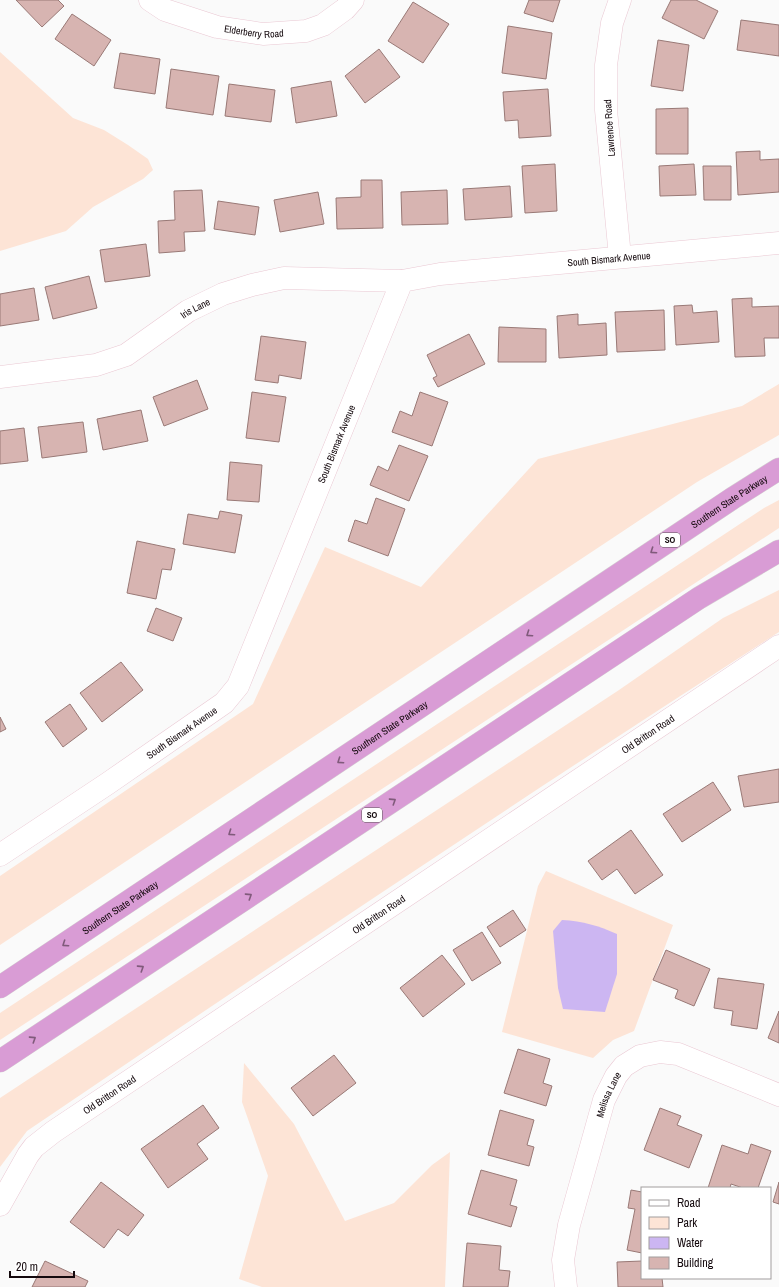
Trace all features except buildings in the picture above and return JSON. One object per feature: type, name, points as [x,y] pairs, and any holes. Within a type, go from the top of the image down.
[{"type":"highway","name":"Southern State Parkway","points":[[0,987],[733,498],[779,469]]},
{"type":"highway","name":"SO","points":[[0,1061],[699,598],[779,551]]},
{"type":"highway","points":[[0,981],[29,968]]},
{"type":"street","name":"Elderberry Road","points":[[150,0],[165,10],[217,27],[263,34],[306,31],[323,25],[345,10],[353,0]]},
{"type":"street","name":"Lawrence Road","points":[[620,0],[612,23],[606,65],[606,110],[620,257]]},
{"type":"street","name":"South Bismark Avenue","points":[[0,855],[107,784],[224,703],[238,686],[402,281],[440,274],[779,243]]},
{"type":"street","name":"Iris Lane","points":[[0,377],[96,365],[126,355],[188,312],[223,294],[252,285],[284,278],[402,281]]},
{"type":"street","name":"Old Britton Road","points":[[0,1204],[28,1155],[34,1147],[53,1132],[779,646]]},
{"type":"street","name":"Melissa Lane","points":[[566,1287],[563,1260],[569,1225],[604,1100],[616,1076],[624,1066],[640,1056],[647,1054],[660,1052],[678,1054],[779,1095]]},
{"type":"green space","points":[[0,52],[73,118],[104,130],[128,145],[148,159],[153,170],[143,179],[93,207],[66,231],[0,251]]},
{"type":"green space","points":[[779,384],[779,435],[697,482],[0,945],[0,876],[253,704],[325,547],[421,587],[538,459],[742,406]]},
{"type":"green space","points":[[779,500],[779,528],[0,1040],[0,1013],[764,508]]},
{"type":"green space","points":[[779,590],[779,632],[402,879],[27,1131],[0,1167],[0,1098],[619,690],[723,618]]},
{"type":"green space","points":[[546,871],[673,925],[634,1031],[613,1040],[593,1058],[502,1032],[538,886]]},
{"type":"green space","points":[[244,1063],[294,1124],[345,1221],[394,1203],[432,1165],[450,1152],[445,1287],[262,1287],[239,1279],[268,1176],[242,1102]]},
{"type":"water","points":[[562,920],[591,924],[617,934],[617,974],[605,1012],[563,1009],[558,988],[553,931]]}]
